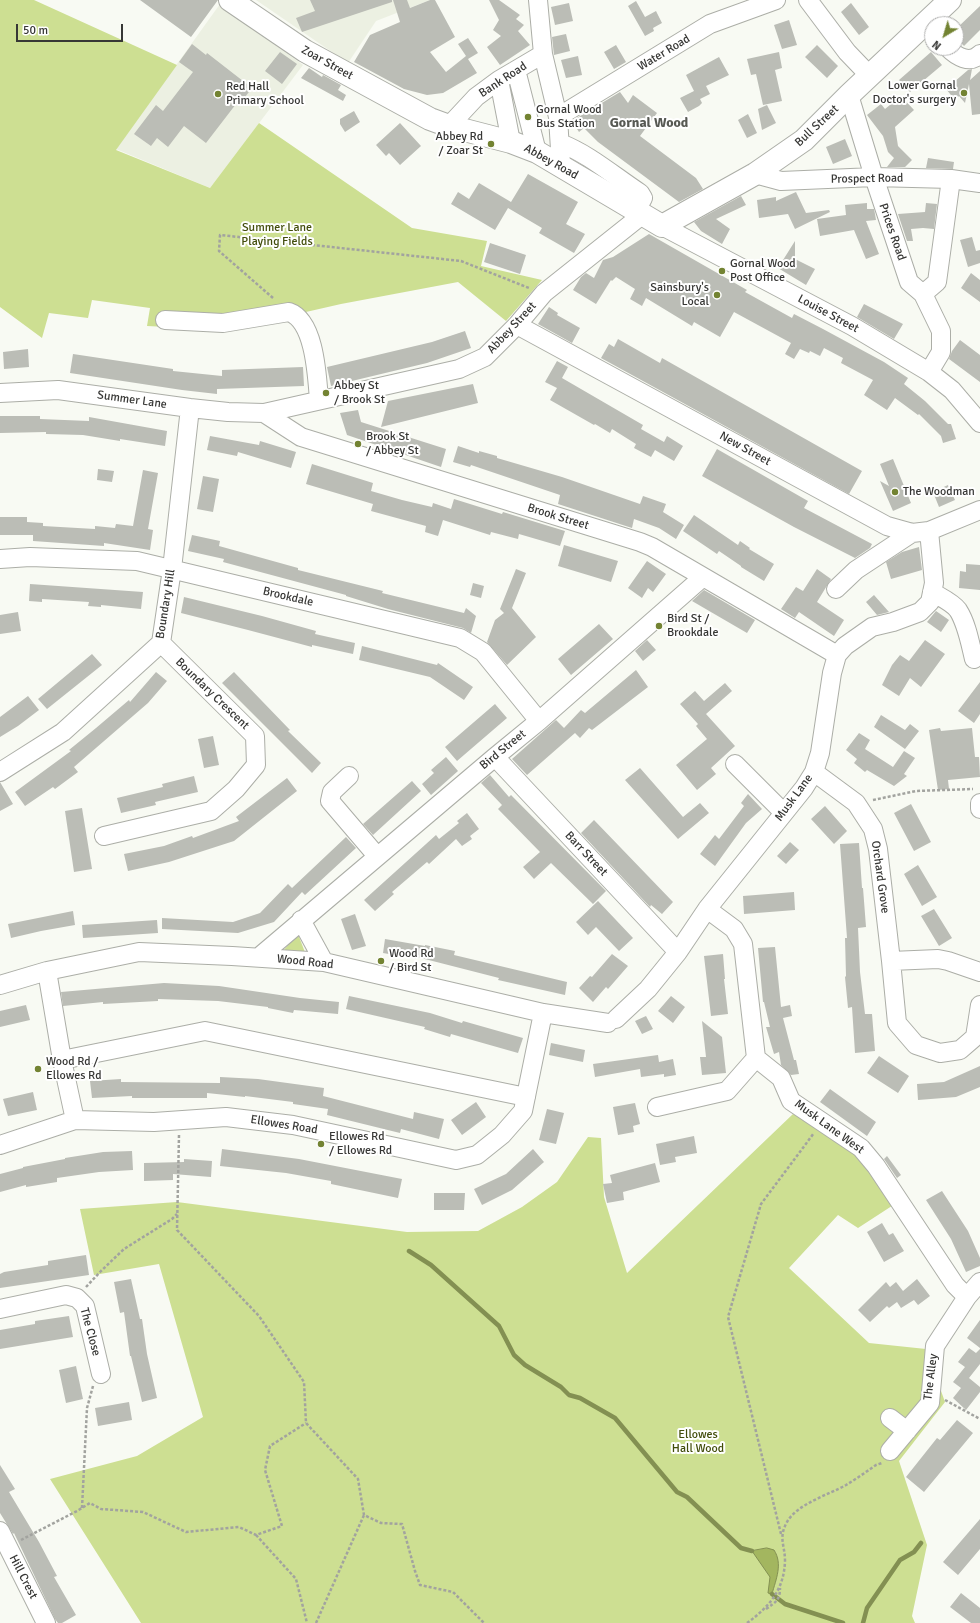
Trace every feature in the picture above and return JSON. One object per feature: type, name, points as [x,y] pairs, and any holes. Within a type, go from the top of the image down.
[{"type":"main road","name":"Zoar Street","points":[[230,0],[305,51],[440,122]]},
{"type":"main road","name":"Bull Street","points":[[937,16],[950,0]]},
{"type":"main road","name":"Bull Street","points":[[662,226],[755,174],[804,140],[849,95],[924,31]]},
{"type":"main road","name":"Abbey Road","points":[[440,122],[511,142],[537,152],[639,213]]},
{"type":"main road","points":[[639,213],[662,226]]},
{"type":"street","name":"Bank Road","points":[[538,0],[543,54],[558,117],[562,166]]},
{"type":"street","name":"Water Road","points":[[558,117],[710,24],[776,0]]},
{"type":"street","points":[[808,0],[847,52],[870,76]]},
{"type":"street","name":"Bank Road","points":[[440,122],[499,80],[543,54]]},
{"type":"street","points":[[956,56],[966,60],[978,57],[980,54]]},
{"type":"street","points":[[516,70],[537,152]]},
{"type":"street","points":[[499,80],[511,142]]},
{"type":"street","name":"Prices Road","points":[[849,95],[874,177],[909,282],[923,294],[941,331],[941,352],[929,372]]},
{"type":"street","points":[[560,143],[585,155],[640,193],[643,198],[639,213]]},
{"type":"street","name":"Prospect Road","points":[[755,174],[781,181],[874,177],[951,179],[980,183]]},
{"type":"street","points":[[923,294],[937,282],[951,179]]},
{"type":"street","name":"Abbey Street","points":[[264,413],[459,369],[485,356],[517,325],[544,293],[639,213]]},
{"type":"street","name":"Louise Street","points":[[662,226],[852,326],[929,372],[952,390],[980,422]]},
{"type":"street","points":[[165,320],[223,323],[289,312],[295,314],[308,336],[314,353],[319,400]]},
{"type":"street","name":"New Street","points":[[517,325],[887,526],[921,532]]},
{"type":"street","name":"Summer Lane","points":[[0,393],[58,390],[190,408],[228,412],[264,413]]},
{"type":"street","name":"Boundary Hill","points":[[0,772],[63,732],[161,643],[172,569],[190,408]]},
{"type":"street","name":"Brook Street","points":[[264,413],[301,437],[652,547],[837,655]]},
{"type":"street","points":[[836,589],[856,570],[921,532],[980,510]]},
{"type":"street","points":[[837,655],[846,646],[872,627],[893,622],[920,612],[930,602],[934,583],[921,532]]},
{"type":"street","name":"Brookdale","points":[[0,559],[30,556],[136,561],[460,638],[483,652],[539,721]]},
{"type":"street","name":"Bird Street","points":[[259,957],[539,721],[703,577]]},
{"type":"street","points":[[932,592],[952,604],[958,610],[964,623],[974,659]]},
{"type":"street","name":"Boundary Crescent","points":[[104,836],[211,811],[236,789],[256,765],[256,736],[161,643]]},
{"type":"street","name":"Musk Lane","points":[[612,1021],[648,989],[678,952],[706,909],[804,788],[814,772],[820,753],[832,673],[837,655]]},
{"type":"street","name":"Barr Street","points":[[495,757],[678,952]]},
{"type":"street","points":[[735,764],[784,813]]},
{"type":"street","name":"Orchard Grove","points":[[814,772],[856,803],[873,829],[878,848],[897,1023],[916,1045],[940,1053],[960,1050],[975,1037],[980,1005]]},
{"type":"street","points":[[349,776],[332,792],[330,801],[377,856]]},
{"type":"street","points":[[980,803],[980,808]]},
{"type":"street","points":[[657,1107],[728,1091],[756,1058],[744,944],[734,929],[706,909]]},
{"type":"street","points":[[302,920],[324,962]]},
{"type":"street","name":"Wood Road","points":[[0,985],[47,971],[139,952],[259,957],[324,962],[543,1013],[612,1021]]},
{"type":"street","points":[[891,961],[938,959],[980,972]]},
{"type":"street","points":[[47,971],[62,1060],[75,1120]]},
{"type":"street","name":"Ellowes Road","points":[[0,1145],[75,1120],[154,1122],[226,1117],[293,1125],[456,1160],[477,1155],[502,1135],[523,1111],[543,1013]]},
{"type":"street","points":[[62,1060],[205,1031],[526,1097]]},
{"type":"street","name":"Musk Lane West","points":[[756,1058],[781,1078],[791,1101],[861,1148],[876,1166],[955,1285],[967,1297]]},
{"type":"street","name":"The Alley","points":[[890,1451],[930,1403],[935,1346],[967,1297],[980,1282]]},
{"type":"street","name":"The Close","points":[[0,1309],[66,1295],[77,1298],[86,1306],[100,1369]]},
{"type":"street","points":[[890,1418],[907,1431]]},
{"type":"street","name":"Hill Crest","points":[[0,1531],[46,1623]]},
{"type":"path","points":[[289,312],[219,251],[220,235],[461,261],[544,293]]},
{"type":"path","points":[[856,803],[916,791],[980,788]]},
{"type":"path","points":[[180,1120],[176,1230],[259,1316],[304,1382],[306,1423],[358,1479],[364,1515],[316,1623]]},
{"type":"path","points":[[747,1623],[777,1601],[780,1596],[780,1586],[785,1560],[781,1534],[728,1317],[761,1204],[822,1122]]},
{"type":"path","points":[[77,1298],[101,1271],[124,1249],[172,1219],[177,1214]]},
{"type":"path","points":[[82,1508],[87,1408],[100,1369]]},
{"type":"path","points":[[931,1393],[980,1419]]},
{"type":"path","points":[[256,1535],[282,1526],[266,1470],[270,1446],[306,1423]]},
{"type":"path","points":[[781,1534],[787,1521],[796,1512],[819,1498],[846,1485],[876,1465],[889,1461],[892,1457],[890,1451]]},
{"type":"path","points":[[8,1547],[90,1503],[101,1509],[143,1512],[186,1532],[239,1527],[256,1535],[296,1578],[307,1623]]},
{"type":"path","points":[[364,1515],[381,1523],[402,1524],[414,1571],[420,1584],[453,1592],[484,1623]]},
{"type":"path","points":[[763,1612],[775,1596],[780,1586]]},
{"type":"shaded area","points":[[256,0],[430,0],[376,21],[348,63]]},
{"type":"shaded area","name":"Red Hall Primary School","points":[[220,4],[303,65],[210,188],[116,149]]},
{"type":"shaded area","points":[[767,1548],[774,1550],[778,1561],[778,1572],[772,1594],[768,1593],[770,1577],[752,1551]]},
{"type":"green space","name":"Summer Lane Playing Fields","points":[[0,0],[34,0],[177,65],[116,150],[210,188],[259,123],[412,228],[487,241],[481,266],[542,280],[506,321],[458,282],[341,304],[227,330],[147,326],[150,308],[92,300],[88,318],[49,313],[42,338],[0,307]]},
{"type":"green space","points":[[298,934],[306,955],[282,952]]},
{"type":"green space","name":"Ellowes Hall Wood","points":[[793,1114],[861,1152],[898,1202],[858,1228],[838,1215],[789,1268],[869,1343],[926,1349],[945,1402],[899,1461],[927,1545],[912,1616],[915,1623],[141,1623],[50,1479],[137,1456],[203,1417],[159,1264],[94,1275],[80,1209],[177,1202],[407,1232],[478,1231],[522,1207],[557,1182],[588,1137],[601,1138],[604,1197],[627,1273]]},
{"type":"building","points":[[140,0],[218,0],[191,37]]},
{"type":"building","points":[[310,0],[392,0],[392,2],[302,32],[296,18],[315,11]]},
{"type":"building","points":[[393,0],[407,0],[410,8],[430,0],[435,0],[455,37],[430,52],[446,72],[466,56],[458,44],[468,38],[478,53],[468,59],[477,73],[443,93],[427,95],[404,89],[354,62],[370,35],[400,22]]},
{"type":"building","points":[[489,0],[499,0],[520,15],[516,19],[524,25],[518,31],[530,45],[500,65],[487,47],[501,36],[493,30],[499,20]]},
{"type":"building","points":[[636,1],[645,17],[656,11],[662,23],[653,28],[654,31],[645,36],[628,6]]},
{"type":"building","points":[[569,3],[573,21],[555,25],[551,7]]},
{"type":"building","points":[[851,3],[869,27],[859,35],[841,12]]},
{"type":"building","points":[[980,6],[980,30],[964,46],[964,21]]},
{"type":"building","points":[[789,20],[797,45],[782,49],[774,25]]},
{"type":"building","points":[[566,34],[570,51],[554,55],[552,37]]},
{"type":"building","points":[[192,44],[206,55],[207,53],[252,88],[238,106],[236,104],[206,143],[184,126],[168,147],[157,138],[151,146],[134,134],[156,105],[163,111],[193,72],[179,62]]},
{"type":"building","points":[[616,45],[626,62],[614,69],[604,52]]},
{"type":"building","points":[[817,45],[838,66],[827,78],[805,57]]},
{"type":"building","points":[[280,52],[297,64],[282,84],[265,71]]},
{"type":"building","points":[[779,52],[782,68],[775,70],[782,101],[763,105],[756,74],[751,75],[747,59]]},
{"type":"building","points":[[578,56],[582,75],[566,78],[561,60]]},
{"type":"building","points":[[926,56],[934,56],[942,65],[910,92],[899,80]]},
{"type":"building","points":[[719,57],[729,75],[706,86],[710,94],[700,99],[702,103],[688,112],[680,98],[694,91],[686,75]]},
{"type":"building","points":[[309,68],[322,77],[323,75],[341,85],[338,90],[346,95],[343,101],[301,78]]},
{"type":"building","name":"Lower Gornal Doctor's surgery","points":[[972,69],[970,80],[980,71],[980,114],[972,115],[969,84],[965,103],[959,96],[955,100],[946,89],[968,70]]},
{"type":"building","points":[[620,92],[628,103],[633,95],[657,113],[640,136],[696,178],[703,189],[679,202],[598,142],[584,128],[579,132],[572,121]]},
{"type":"building","points":[[901,96],[914,110],[895,127],[898,146],[912,160],[905,167],[887,167],[894,158],[888,152],[883,136],[867,115],[881,104],[885,109]]},
{"type":"building","points":[[767,105],[776,123],[762,130],[758,109]]},
{"type":"building","points":[[354,111],[360,122],[345,132],[340,124],[340,119]]},
{"type":"building","points":[[748,114],[757,133],[747,138],[738,120]]},
{"type":"building","points":[[400,123],[421,146],[400,165],[389,153],[386,156],[376,145]]},
{"type":"building","points":[[845,139],[852,156],[833,164],[826,147]]},
{"type":"building","points":[[928,158],[954,162],[953,169],[926,168]]},
{"type":"building","points":[[528,174],[578,202],[566,224],[585,234],[574,253],[539,233],[542,228],[508,208],[495,230],[451,204],[458,192],[469,199],[479,183],[511,202]]},
{"type":"building","points":[[796,192],[806,213],[829,210],[830,212],[795,229],[788,214],[759,218],[757,200],[776,197],[776,201]]},
{"type":"building","points":[[741,196],[746,205],[716,219],[730,229],[722,244],[701,231],[694,222]]},
{"type":"building","points":[[867,203],[867,209],[874,209],[876,220],[866,221],[879,254],[866,259],[854,230],[820,236],[817,219],[846,215],[845,205]]},
{"type":"building","points":[[926,203],[937,204],[934,229],[911,229],[913,241],[907,241],[898,214],[925,212]]},
{"type":"building","points":[[649,234],[747,290],[745,292],[792,318],[794,314],[823,329],[884,362],[908,378],[904,384],[925,401],[948,424],[951,424],[956,439],[943,443],[941,436],[919,414],[918,415],[895,398],[887,410],[864,395],[873,380],[841,363],[843,358],[824,348],[820,356],[810,351],[809,353],[800,349],[794,359],[785,354],[791,343],[734,312],[720,337],[694,322],[692,326],[646,298],[642,306],[630,299],[635,289],[616,277],[612,281],[611,280],[596,304],[573,290],[581,277],[586,273],[594,278],[603,260],[613,257]]},
{"type":"building","points":[[972,237],[976,251],[980,250],[980,263],[968,267],[960,240]]},
{"type":"building","points":[[795,241],[795,259],[815,269],[806,285],[778,268]]},
{"type":"building","points":[[490,243],[526,255],[520,274],[484,262]]},
{"type":"building","points":[[971,273],[980,280],[980,302],[961,288]]},
{"type":"building","points":[[864,304],[903,324],[894,339],[857,317]]},
{"type":"building","points":[[549,307],[558,313],[557,315],[580,328],[572,343],[538,324]]},
{"type":"building","points":[[465,331],[471,348],[427,363],[331,386],[327,367],[432,342]]},
{"type":"building","points":[[618,339],[660,363],[662,358],[862,471],[849,494],[601,358],[609,344],[614,347]]},
{"type":"building","points":[[960,340],[980,355],[980,382],[949,359],[952,351]]},
{"type":"building","points":[[28,349],[29,367],[4,369],[3,352]]},
{"type":"building","points":[[73,354],[173,369],[173,371],[222,376],[222,370],[303,367],[304,386],[217,389],[217,394],[182,390],[70,373]]},
{"type":"building","points":[[557,361],[568,367],[562,378],[643,425],[641,429],[664,442],[667,436],[683,446],[674,461],[655,450],[651,457],[634,448],[636,444],[612,429],[610,433],[550,400],[557,388],[545,382]]},
{"type":"building","points":[[473,384],[478,403],[381,427],[388,401]]},
{"type":"building","points":[[358,410],[361,422],[446,449],[441,467],[347,435],[340,413]]},
{"type":"building","points":[[0,416],[40,416],[40,419],[89,421],[89,417],[167,431],[165,446],[83,435],[46,434],[46,432],[0,433]]},
{"type":"building","points":[[210,436],[259,445],[260,441],[296,452],[291,468],[238,452],[237,456],[207,450]]},
{"type":"building","points":[[458,446],[479,453],[479,451],[497,456],[497,458],[562,477],[640,504],[643,496],[666,504],[663,512],[684,525],[676,539],[659,528],[634,519],[632,528],[558,504],[560,495],[471,465],[470,467],[453,462]]},
{"type":"building","points":[[717,449],[808,501],[804,508],[872,544],[870,548],[855,558],[794,527],[702,476]]},
{"type":"building","name":"The Woodman","points":[[893,459],[911,503],[893,511],[880,481],[889,486],[880,464]]},
{"type":"building","points":[[312,464],[373,483],[371,491],[402,500],[432,507],[433,503],[451,509],[454,499],[565,531],[560,546],[519,534],[518,539],[491,532],[490,535],[443,520],[438,536],[425,532],[426,526],[371,511],[373,504],[306,484]]},
{"type":"building","points":[[98,469],[114,471],[112,482],[97,480]]},
{"type":"building","points":[[143,470],[158,473],[148,529],[153,530],[150,550],[104,543],[104,546],[33,541],[33,535],[0,535],[0,517],[27,517],[27,522],[43,523],[43,526],[95,529],[95,526],[115,528],[116,524],[133,526]]},
{"type":"building","points":[[203,476],[219,479],[213,512],[197,509]]},
{"type":"building","points":[[948,485],[955,500],[939,507],[933,492]]},
{"type":"building","points":[[694,515],[738,545],[740,541],[750,548],[749,549],[774,564],[764,581],[719,551],[717,554],[683,531]]},
{"type":"building","points":[[192,535],[220,541],[219,546],[298,568],[298,570],[383,591],[382,593],[464,613],[466,608],[476,616],[471,633],[463,628],[388,609],[346,595],[223,562],[224,559],[188,551]]},
{"type":"building","points":[[564,545],[618,561],[611,582],[558,566]]},
{"type":"building","points":[[919,547],[922,570],[891,579],[886,562],[902,552]]},
{"type":"building","points":[[647,561],[666,574],[653,592],[648,588],[642,598],[628,588]]},
{"type":"building","points":[[966,564],[980,565],[980,590],[959,588],[960,571],[966,572]]},
{"type":"building","points":[[516,569],[526,573],[512,608],[536,637],[507,665],[487,642],[495,620],[504,613],[500,609]]},
{"type":"building","points":[[817,569],[831,579],[817,602],[844,620],[834,636],[799,612],[795,618],[781,609],[796,587],[803,591]]},
{"type":"building","points":[[473,583],[484,586],[481,598],[470,595]]},
{"type":"building","points":[[30,584],[143,592],[141,609],[101,605],[101,607],[88,606],[89,602],[42,599],[42,602],[29,601]]},
{"type":"building","points":[[704,590],[755,620],[747,633],[692,601]]},
{"type":"building","points":[[874,595],[889,612],[877,615],[866,602]]},
{"type":"building","points":[[184,597],[262,616],[316,631],[315,634],[355,643],[353,654],[312,645],[312,647],[181,613]]},
{"type":"building","points":[[936,611],[949,620],[941,632],[927,622]]},
{"type":"building","points":[[18,612],[21,631],[0,634],[0,615]]},
{"type":"building","points":[[599,624],[613,639],[571,675],[558,659]]},
{"type":"building","points":[[647,640],[656,650],[643,661],[635,651]]},
{"type":"building","points":[[925,640],[945,654],[921,687],[910,678],[899,696],[882,685],[892,665],[900,655],[909,661]]},
{"type":"building","points":[[362,646],[437,665],[438,663],[473,687],[464,700],[430,677],[359,660]]},
{"type":"building","points":[[92,654],[102,665],[47,709],[38,699]]},
{"type":"building","points":[[636,670],[648,687],[592,730],[589,728],[580,738],[575,733],[527,775],[512,759],[556,720],[564,728],[581,710],[585,713]]},
{"type":"building","points":[[156,672],[167,681],[148,703],[74,767],[78,772],[55,789],[53,787],[25,806],[15,792],[71,751],[69,750],[129,700],[130,702]]},
{"type":"building","points":[[234,672],[290,730],[288,731],[321,763],[312,773],[222,683]]},
{"type":"building","points":[[980,682],[980,714],[974,723],[958,711]]},
{"type":"building","points":[[725,683],[732,691],[706,714],[735,746],[711,768],[716,774],[697,790],[676,765],[707,739],[696,726],[698,724],[680,704],[695,691],[704,701]]},
{"type":"building","points":[[28,696],[39,710],[18,726],[0,737],[0,717]]},
{"type":"building","points":[[495,704],[507,718],[457,761],[445,747]]},
{"type":"building","points":[[881,715],[905,730],[910,724],[919,731],[905,749],[874,727]]},
{"type":"building","points":[[940,728],[941,731],[972,728],[975,757],[979,757],[980,777],[948,780],[949,789],[938,790],[929,730]]},
{"type":"building","points":[[859,733],[870,740],[865,749],[893,767],[904,751],[915,758],[904,774],[907,776],[894,786],[867,770],[865,772],[854,763],[857,759],[846,750]]},
{"type":"building","points":[[213,736],[219,765],[204,768],[198,739]]},
{"type":"building","points":[[446,757],[458,771],[431,795],[422,784],[434,773],[431,770]]},
{"type":"building","points":[[640,768],[683,817],[700,803],[709,813],[678,839],[625,780]]},
{"type":"building","points":[[490,775],[509,797],[511,795],[606,891],[593,904],[551,863],[534,879],[523,867],[540,852],[498,809],[502,805],[481,783]]},
{"type":"building","points":[[194,776],[198,792],[155,802],[156,805],[121,813],[117,798],[163,787],[162,784]]},
{"type":"building","points":[[287,778],[297,791],[234,841],[169,862],[128,871],[124,854],[164,846],[192,836],[193,838],[239,821],[236,817]]},
{"type":"building","points":[[412,781],[421,791],[373,835],[363,824]]},
{"type":"building","points":[[0,782],[13,804],[0,811]]},
{"type":"building","points":[[748,794],[762,809],[746,823],[715,866],[700,854],[715,835],[719,839],[744,806],[741,803]]},
{"type":"building","points":[[911,804],[931,842],[914,851],[894,813]]},
{"type":"building","points":[[825,806],[847,831],[834,844],[811,819]]},
{"type":"building","points":[[82,808],[92,869],[74,872],[65,811]]},
{"type":"building","points":[[467,813],[479,829],[470,836],[472,839],[462,846],[456,839],[429,864],[427,862],[392,892],[394,894],[375,911],[364,900],[436,835],[439,839],[459,823],[457,821]]},
{"type":"building","points":[[594,820],[673,902],[662,914],[651,905],[650,907],[581,833]]},
{"type":"building","points":[[346,837],[356,848],[305,895],[302,892],[274,922],[238,933],[162,929],[162,918],[233,922],[260,913],[288,884],[292,888]]},
{"type":"building","points":[[790,842],[799,850],[786,864],[777,856]]},
{"type":"building","points":[[859,843],[866,927],[858,928],[860,972],[865,1014],[872,1014],[875,1051],[855,1053],[852,1007],[848,1008],[845,977],[845,938],[847,938],[840,844]]},
{"type":"building","points":[[918,865],[937,897],[922,906],[904,874]]},
{"type":"building","points":[[794,892],[795,910],[744,914],[743,896]]},
{"type":"building","points":[[598,901],[633,938],[619,951],[596,927],[588,935],[576,922]]},
{"type":"building","points":[[934,909],[952,938],[939,946],[921,916]]},
{"type":"building","points":[[73,911],[75,925],[11,938],[8,924]]},
{"type":"building","points":[[355,914],[366,946],[352,950],[341,919]]},
{"type":"building","points":[[157,920],[158,933],[83,938],[82,925]]},
{"type":"building","points":[[385,939],[455,951],[454,955],[567,982],[565,995],[498,980],[499,978],[417,957],[417,959],[383,953]]},
{"type":"building","points":[[775,947],[781,1007],[790,1005],[792,1016],[783,1018],[799,1074],[791,1075],[781,1065],[779,1052],[774,1054],[766,1027],[770,1027],[763,1002],[758,948]]},
{"type":"building","points":[[612,954],[628,966],[608,989],[606,987],[593,1002],[579,988],[590,976],[592,977]]},
{"type":"building","points":[[723,954],[728,1014],[711,1016],[704,956]]},
{"type":"building","points":[[164,983],[219,986],[339,1002],[338,1014],[294,1010],[293,1013],[268,1007],[218,1001],[158,999],[158,1001],[103,1004],[103,1002],[63,1006],[61,992]]},
{"type":"building","points":[[349,996],[430,1013],[462,1023],[463,1021],[523,1038],[518,1053],[451,1034],[450,1037],[424,1029],[425,1027],[346,1009]]},
{"type":"building","points":[[671,996],[685,1007],[673,1023],[658,1011]]},
{"type":"building","points":[[26,1005],[30,1020],[0,1027],[0,1011]]},
{"type":"building","points":[[646,1016],[653,1029],[642,1034],[635,1021]]},
{"type":"building","points":[[702,1021],[722,1037],[726,1073],[702,1075],[700,1057],[706,1057]]},
{"type":"building","points":[[551,1043],[585,1050],[583,1062],[549,1055]]},
{"type":"building","points":[[658,1055],[659,1062],[673,1059],[676,1075],[664,1077],[664,1074],[641,1077],[640,1069],[595,1077],[593,1064]]},
{"type":"building","points":[[879,1056],[909,1076],[898,1093],[867,1073]]},
{"type":"building","points":[[980,1066],[980,1087],[956,1097],[918,1100],[917,1084],[944,1082]]},
{"type":"building","points":[[220,1077],[258,1079],[324,1088],[323,1096],[413,1119],[414,1112],[444,1119],[439,1139],[401,1129],[400,1133],[327,1115],[328,1109],[293,1104],[293,1102],[245,1096],[207,1093],[207,1098],[132,1098],[132,1096],[92,1098],[90,1081],[121,1079],[121,1082],[220,1083]]},
{"type":"building","points":[[830,1089],[876,1122],[867,1136],[820,1102]]},
{"type":"building","points":[[33,1092],[37,1110],[8,1116],[3,1099]]},
{"type":"building","points":[[476,1102],[486,1117],[462,1135],[451,1120]]},
{"type":"building","points":[[635,1103],[640,1124],[633,1126],[634,1132],[618,1135],[613,1107]]},
{"type":"building","points":[[547,1109],[564,1113],[556,1144],[539,1140]]},
{"type":"building","points":[[694,1136],[697,1153],[675,1157],[676,1162],[660,1165],[656,1144]]},
{"type":"building","points":[[222,1149],[299,1159],[402,1179],[398,1198],[331,1184],[331,1181],[286,1173],[220,1166]]},
{"type":"building","points":[[533,1149],[544,1162],[512,1190],[482,1205],[474,1189],[506,1174]]},
{"type":"building","points":[[132,1151],[133,1170],[99,1172],[57,1178],[57,1182],[26,1187],[26,1185],[0,1192],[0,1174],[23,1167],[65,1158],[103,1152]]},
{"type":"building","points":[[887,1156],[901,1175],[897,1178],[884,1159]]},
{"type":"building","points":[[184,1159],[212,1161],[211,1177],[173,1174],[173,1180],[144,1181],[144,1163],[184,1162]]},
{"type":"building","points":[[655,1163],[660,1182],[623,1192],[624,1200],[607,1203],[603,1184],[612,1183],[610,1175]]},
{"type":"building","points":[[942,1191],[968,1231],[980,1258],[980,1266],[966,1272],[951,1239],[926,1200]]},
{"type":"building","points":[[434,1193],[465,1193],[464,1210],[434,1210]]},
{"type":"building","points":[[882,1223],[889,1235],[893,1233],[904,1251],[884,1262],[867,1232]]},
{"type":"building","points":[[86,1255],[89,1275],[0,1288],[0,1274],[4,1272],[48,1265],[48,1261]]},
{"type":"building","points":[[131,1279],[140,1319],[142,1319],[147,1354],[157,1398],[142,1402],[130,1356],[124,1312],[120,1313],[114,1282]]},
{"type":"building","points":[[917,1279],[930,1296],[918,1305],[914,1300],[901,1308],[897,1302],[889,1308],[887,1306],[870,1322],[858,1310],[886,1282],[890,1287],[896,1282],[903,1291]]},
{"type":"building","points":[[69,1316],[73,1337],[0,1349],[0,1330],[35,1324],[35,1321]]},
{"type":"building","points":[[980,1320],[980,1348],[967,1338]]},
{"type":"building","points":[[969,1348],[976,1353],[980,1349],[980,1364],[969,1378],[980,1387],[980,1392],[966,1410],[953,1398],[961,1388],[953,1382],[965,1367],[958,1362]]},
{"type":"building","points":[[76,1366],[83,1399],[66,1403],[59,1370]]},
{"type":"building","points":[[129,1402],[132,1420],[98,1426],[95,1408]]},
{"type":"building","points":[[957,1420],[973,1433],[924,1492],[906,1477],[937,1438],[940,1440]]},
{"type":"building","points":[[0,1465],[15,1489],[9,1492],[39,1542],[57,1576],[54,1577],[76,1615],[62,1623],[58,1623],[55,1619],[14,1533],[13,1534],[0,1513]]},
{"type":"building","points":[[980,1519],[980,1549],[958,1575],[943,1562]]},
{"type":"building","points":[[961,1593],[980,1608],[980,1623],[971,1623],[950,1607]]},
{"type":"waterway","points":[[409,1251],[431,1265],[499,1326],[514,1355],[525,1365],[561,1387],[569,1395],[580,1398],[615,1418],[677,1492],[687,1497],[741,1548],[752,1551]]},
{"type":"waterway","points":[[863,1623],[867,1608],[900,1560],[914,1552],[921,1543]]},
{"type":"waterway","points":[[772,1594],[785,1604],[843,1623]]},
{"type":"place","name":"Lower Gornal Doctor's surgery","points":[[964,93]]},
{"type":"place","name":"Red Hall Primary School","points":[[218,94]]},
{"type":"place","name":"Gornal Wood Bus Station","points":[[528,117]]},
{"type":"place","name":"Abbey Rd / Zoar St","points":[[491,144]]},
{"type":"place","name":"Gornal Wood Post Office","points":[[722,271]]},
{"type":"place","name":"Sainsbury's Local","points":[[717,295]]},
{"type":"place","name":"Abbey St / Brook St","points":[[326,393]]},
{"type":"place","name":"Brook St / Abbey St","points":[[358,444]]},
{"type":"place","name":"The Woodman","points":[[895,492]]},
{"type":"place","name":"Bird St / Brookdale","points":[[659,626]]},
{"type":"place","name":"Wood Rd / Bird St","points":[[381,961]]},
{"type":"place","name":"Wood Rd / Ellowes Rd","points":[[38,1069]]},
{"type":"place","name":"Ellowes Rd / Ellowes Rd","points":[[321,1144]]},
{"type":"district","name":"Gornal Wood","points":[[649,123]]}]
